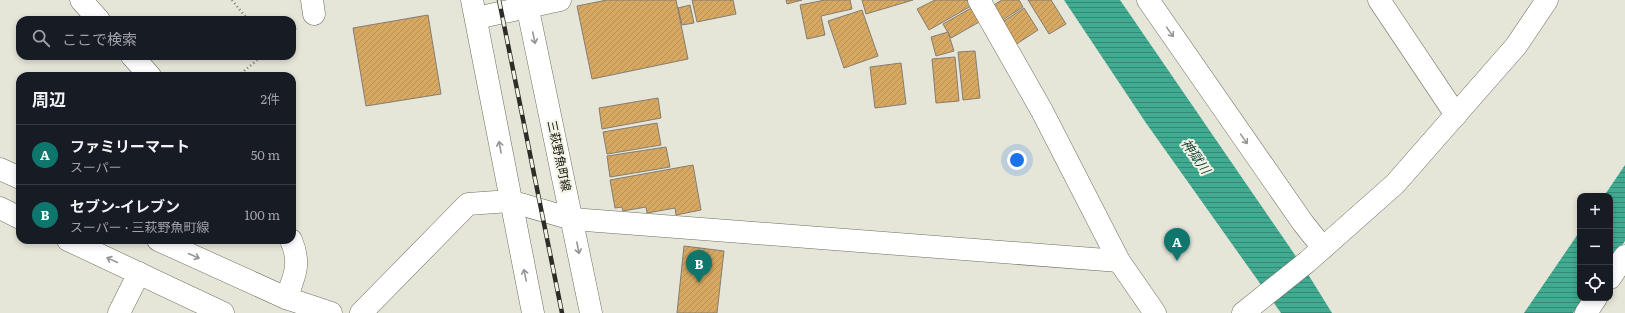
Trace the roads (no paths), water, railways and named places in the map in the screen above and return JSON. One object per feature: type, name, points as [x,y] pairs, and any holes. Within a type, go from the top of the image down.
[{"type":"street","points":[[81,0],[95,16]]},
{"type":"street","points":[[531,310],[474,9],[560,0]]},
{"type":"street","points":[[979,0],[1042,111],[1119,262],[1155,313]]},
{"type":"street","points":[[1148,0],[1303,223],[1324,248]]},
{"type":"street","points":[[1379,0],[1456,115]]},
{"type":"street","points":[[1248,309],[1324,248],[1395,184],[1516,46],[1547,0]]},
{"type":"street","name":"三萩野魚町線","points":[[527,4],[591,313]]},
{"type":"street","points":[[136,60],[146,72]]},
{"type":"street","points":[[0,169],[16,176]]},
{"type":"street","points":[[361,313],[468,204],[510,201],[572,219],[1119,262]]},
{"type":"street","points":[[0,208],[16,216]]},
{"type":"street","points":[[77,244],[222,313]]},
{"type":"street","points":[[167,244],[286,298],[331,313]]},
{"type":"street","points":[[286,298],[295,275],[297,261],[292,244]]},
{"type":"street","points":[[1613,274],[1625,256]]},
{"type":"street","points":[[119,313],[139,273]]},
{"type":"street","points":[[286,298],[309,313]]},
{"type":"street","points":[[1586,313],[1594,301]]},
{"type":"water","name":"神獄川","points":[[1064,0],[1120,0],[1306,271],[1332,313],[1281,313],[1146,123]]},
{"type":"water","points":[[1625,165],[1625,241],[1613,258],[1613,193],[1606,193]]},
{"type":"water","points":[[1577,235],[1577,301],[1582,301],[1573,313],[1524,313]]},
{"type":"railway","points":[[499,0],[562,313]]},
{"type":"place","name":"ファミリーマート","points":[[1177,261]]},
{"type":"place","name":"セブン-イレブン","points":[[699,283]]}]
